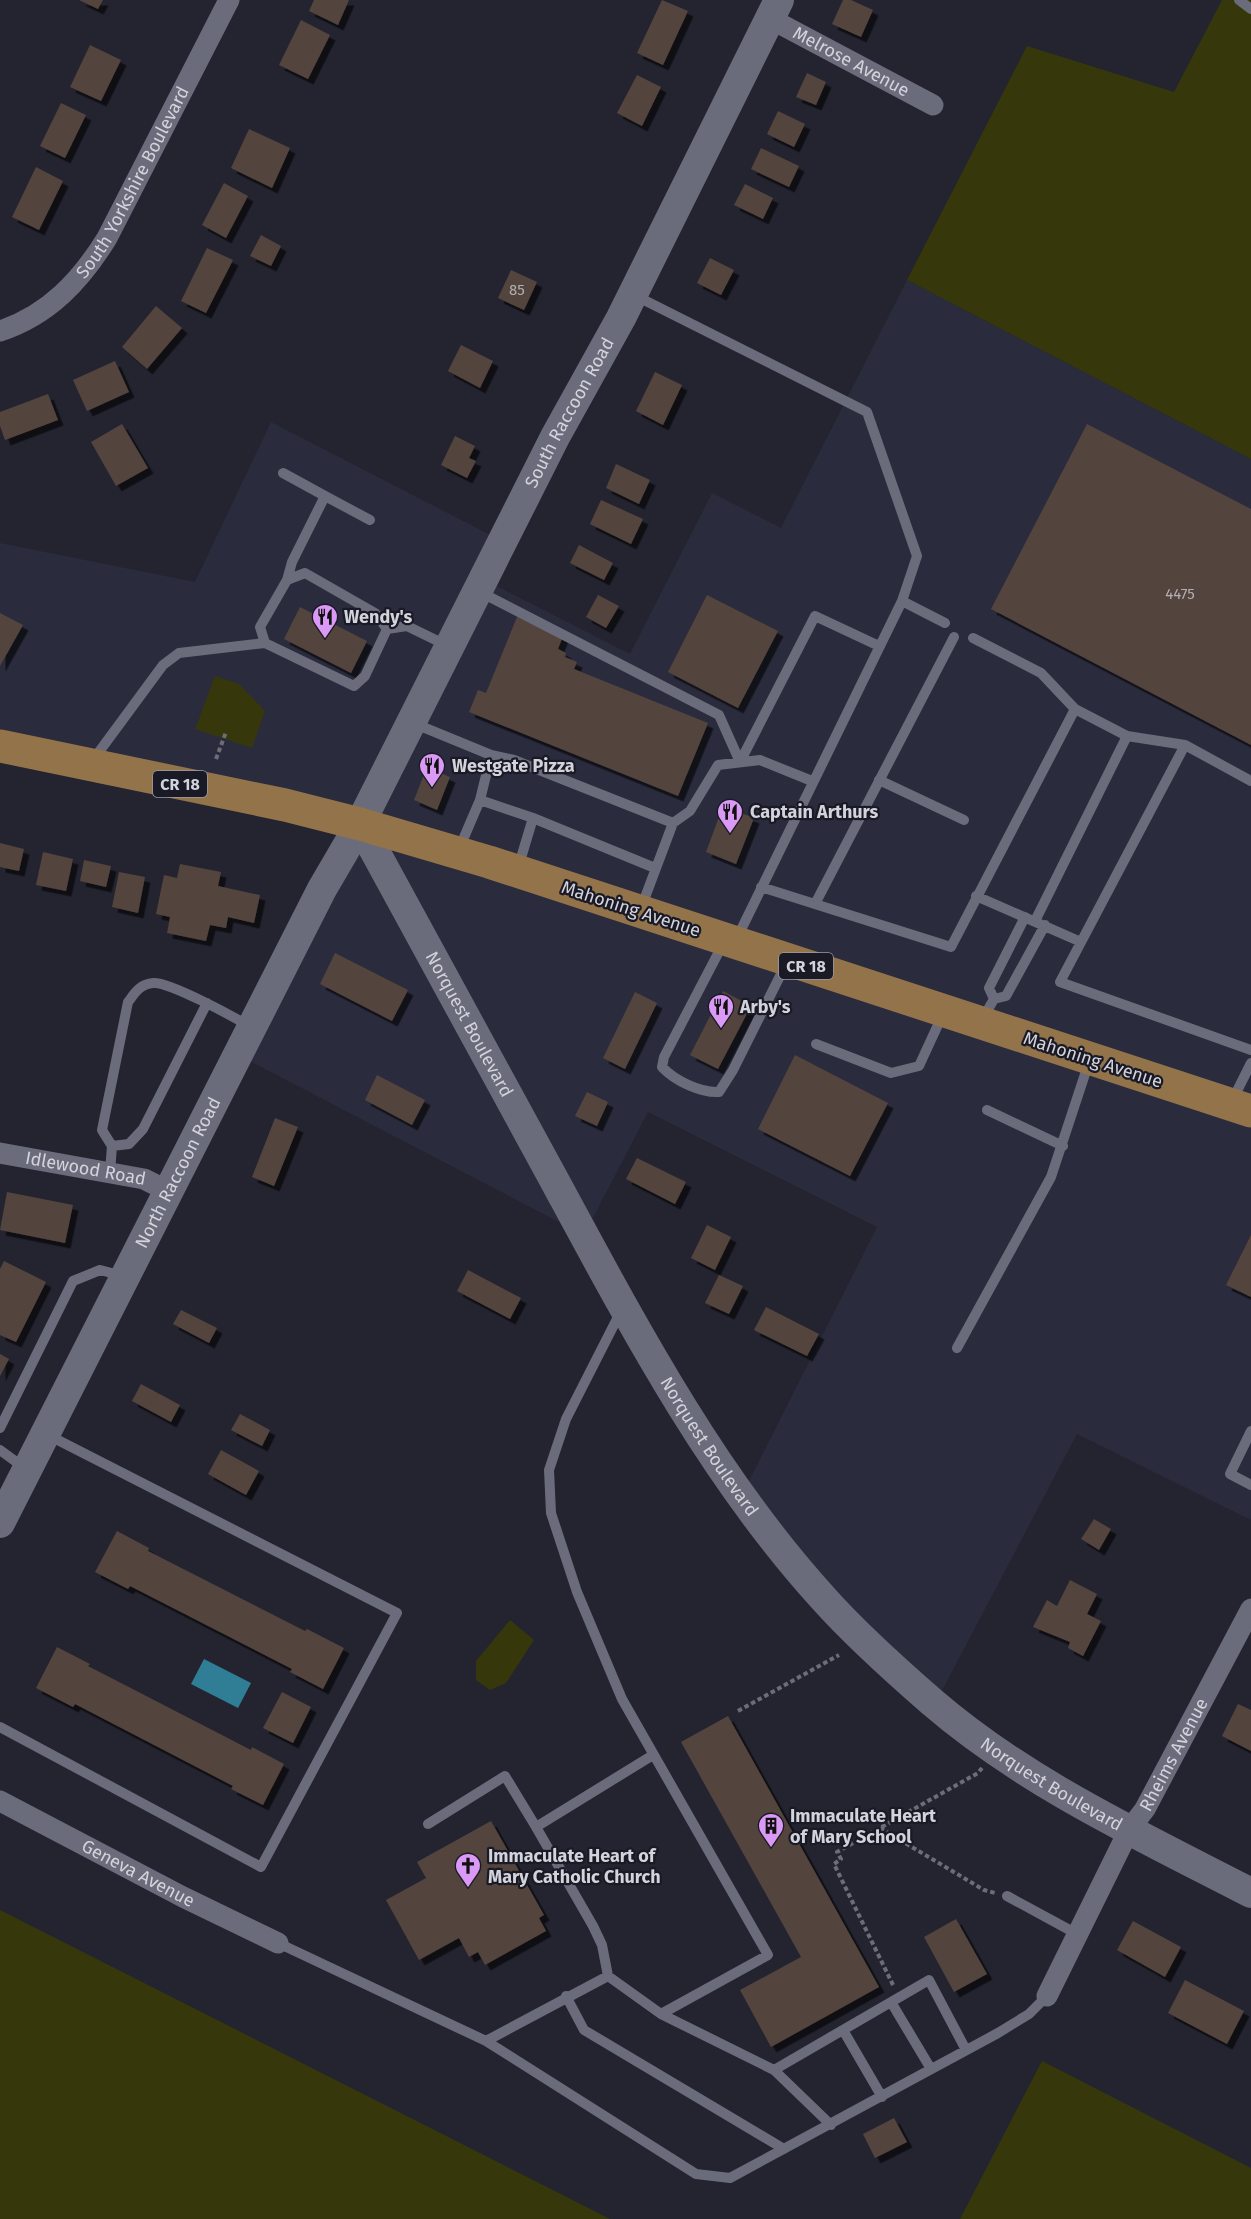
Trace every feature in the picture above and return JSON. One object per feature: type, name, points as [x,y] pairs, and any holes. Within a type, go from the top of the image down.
[{"type":"main road","name":"Mahoning Avenue","points":[[0,746],[285,805],[360,824],[518,872],[945,1011],[987,1011],[1090,1059],[1240,1108]]},
{"type":"street","name":"South Yorkshire Boulevard","points":[[0,332],[24,322],[47,307],[90,266],[107,238],[229,0]]},
{"type":"street","name":"Melrose Avenue","points":[[774,9],[933,105]]},
{"type":"street","name":"South Raccoon Road","points":[[360,824],[409,721],[633,294],[774,9]]},
{"type":"street","name":"North Raccoon Road","points":[[0,1523],[322,889],[360,824]]},
{"type":"street","name":"Norquest Boulevard","points":[[360,824],[624,1306],[681,1402],[776,1542],[822,1598],[875,1652],[934,1704],[995,1750],[1058,1791],[1251,1893]]},
{"type":"street","name":"Idlewood Road","points":[[0,1153],[144,1179],[170,1191]]},
{"type":"street","name":"Rheims Avenue","points":[[1047,1995],[1129,1830],[1145,1809],[1251,1610]]},
{"type":"street","name":"Geneva Avenue","points":[[0,1801],[183,1897],[278,1943]]},
{"type":"lane","points":[[1239,0],[1251,9]]},
{"type":"lane","points":[[633,294],[867,412],[917,556],[903,601],[761,887],[664,1057],[662,1067],[668,1074],[706,1093],[719,1092],[733,1070],[788,960]]},
{"type":"lane","points":[[283,473],[370,520]]},
{"type":"lane","points":[[265,643],[260,627],[287,580],[292,561],[325,496]]},
{"type":"lane","points":[[287,580],[305,573],[375,613],[387,629]]},
{"type":"lane","points":[[477,590],[719,715],[740,762]]},
{"type":"lane","points":[[903,601],[945,622]]},
{"type":"lane","points":[[740,762],[815,616],[879,646]]},
{"type":"lane","points":[[387,629],[407,626],[448,646]]},
{"type":"lane","points":[[89,765],[163,664],[180,653],[265,643],[354,686],[365,676],[387,629]]},
{"type":"lane","points":[[815,903],[954,637]]},
{"type":"lane","points":[[973,638],[1041,673],[1075,709],[1127,736],[1185,745],[1251,781]]},
{"type":"lane","points":[[761,887],[951,947],[1075,709]]},
{"type":"lane","points":[[409,721],[491,755],[514,760],[673,823]]},
{"type":"lane","points":[[987,1011],[1006,996],[1035,921],[1127,736]]},
{"type":"lane","points":[[1185,745],[1060,982],[1251,1050]]},
{"type":"lane","points":[[458,853],[480,800],[491,755]]},
{"type":"lane","points":[[640,912],[673,823],[690,811],[718,765],[760,760],[812,781]]},
{"type":"lane","points":[[879,780],[964,820]]},
{"type":"lane","points":[[480,800],[533,818],[655,868]]},
{"type":"lane","points":[[518,872],[533,818]]},
{"type":"lane","points":[[976,896],[1081,942]]},
{"type":"lane","points":[[987,1011],[989,988],[1035,921]]},
{"type":"lane","points":[[110,1172],[112,1146],[102,1130],[128,1002],[140,986],[154,982],[207,1003],[252,1028]]},
{"type":"lane","points":[[112,1146],[129,1144],[143,1129],[207,1003]]},
{"type":"lane","points":[[816,1044],[891,1073],[919,1066],[945,1011]]},
{"type":"lane","points":[[957,1348],[1051,1177],[1090,1059]]},
{"type":"lane","points":[[1240,1108],[1251,1063]]},
{"type":"lane","points":[[987,1110],[1063,1146]]},
{"type":"lane","points":[[0,1428],[73,1281],[100,1270],[126,1277]]},
{"type":"lane","points":[[624,1306],[566,1419],[549,1470],[551,1513],[577,1592],[622,1700],[768,1955],[661,2014]]},
{"type":"lane","points":[[1251,1431],[1230,1474],[1251,1485]]},
{"type":"lane","points":[[0,1726],[261,1867],[397,1613],[46,1433]]},
{"type":"lane","points":[[0,1450],[28,1470]]},
{"type":"lane","points":[[536,1827],[653,1755]]},
{"type":"lane","points":[[428,1824],[505,1776],[593,1926],[602,1945],[608,1976],[661,2014],[774,2070],[831,2125]]},
{"type":"lane","points":[[1007,1896],[1077,1934]]},
{"type":"lane","points":[[278,1943],[486,2041],[696,2174],[730,2178],[831,2125],[1029,2014],[1047,1995]]},
{"type":"lane","points":[[486,2041],[566,1996],[608,1976]]},
{"type":"lane","points":[[774,2070],[929,1980],[966,2050]]},
{"type":"lane","points":[[566,1996],[584,2030],[784,2149]]},
{"type":"lane","points":[[895,2000],[931,2070]]},
{"type":"lane","points":[[843,2030],[882,2097]]},
{"type":"path","points":[[216,759],[226,732]]},
{"type":"path","points":[[738,1711],[839,1655]]},
{"type":"path","points":[[895,2000],[834,1864],[841,1859],[837,1852],[978,1773],[995,1750]]},
{"type":"path","points":[[880,1828],[984,1890],[1007,1896]]},
{"type":"shaded area","points":[[1222,0],[1251,0],[1251,459],[907,280],[1027,46],[1174,92]]},
{"type":"shaded area","points":[[907,280],[1251,459],[1251,1520],[1077,1434],[935,1704],[742,1495],[877,1227],[648,1112],[584,1235],[238,1055],[360,824],[0,746],[0,543],[195,582],[271,422],[502,541],[483,579],[630,654],[712,493],[781,528]]},
{"type":"shaded area","points":[[215,676],[239,684],[265,711],[252,748],[195,729]]},
{"type":"shaded area","points":[[510,1620],[534,1640],[506,1683],[490,1690],[476,1680],[476,1661]]},
{"type":"shaded area","points":[[0,1910],[610,2219],[0,2219]]},
{"type":"shaded area","points":[[1042,2061],[1251,2168],[1251,2219],[960,2219]]},
{"type":"water","points":[[204,1659],[251,1683],[238,1708],[191,1684]]},
{"type":"building","points":[[79,0],[103,0],[98,9]]},
{"type":"building","points":[[314,0],[349,0],[338,25],[309,11]]},
{"type":"building","points":[[662,0],[688,11],[663,65],[637,53]]},
{"type":"building","points":[[843,0],[851,0],[873,10],[861,37],[832,24]]},
{"type":"building","points":[[301,20],[330,35],[308,79],[279,65]]},
{"type":"building","points":[[90,45],[121,60],[101,101],[70,87]]},
{"type":"building","points":[[807,73],[826,82],[816,105],[796,97]]},
{"type":"building","points":[[637,75],[661,87],[642,126],[617,113]]},
{"type":"building","points":[[61,103],[86,115],[65,158],[40,146]]},
{"type":"building","points":[[778,111],[805,124],[794,147],[767,134]]},
{"type":"building","points":[[249,129],[290,148],[272,188],[231,168]]},
{"type":"building","points":[[761,148],[799,166],[789,187],[751,169]]},
{"type":"building","points":[[36,167],[63,181],[39,230],[12,217]]},
{"type":"building","points":[[224,183],[248,196],[226,238],[202,225]]},
{"type":"building","points":[[745,184],[773,198],[763,219],[734,205]]},
{"type":"building","points":[[261,235],[281,246],[271,266],[250,256]]},
{"type":"building","points":[[207,248],[233,260],[206,313],[181,301]]},
{"type":"building","points":[[710,258],[734,270],[721,295],[697,283]]},
{"type":"building","points":[[511,270],[537,282],[524,310],[498,298]]},
{"type":"building","points":[[156,306],[182,328],[147,369],[122,347]]},
{"type":"building","points":[[461,345],[493,361],[480,388],[448,371]]},
{"type":"building","points":[[115,361],[129,392],[87,411],[73,380]]},
{"type":"building","points":[[655,372],[682,385],[663,425],[636,411]]},
{"type":"building","points":[[48,394],[58,420],[5,440],[0,426],[0,412]]},
{"type":"building","points":[[122,424],[148,468],[116,486],[91,442]]},
{"type":"building","points":[[1087,424],[1251,509],[1251,745],[991,609]]},
{"type":"building","points":[[455,436],[475,446],[469,458],[476,461],[467,478],[441,465]]},
{"type":"building","points":[[616,464],[650,480],[639,504],[606,488]]},
{"type":"building","points":[[601,500],[643,519],[631,544],[590,524]]},
{"type":"building","points":[[579,545],[613,563],[604,580],[570,563]]},
{"type":"building","points":[[598,595],[619,606],[606,628],[586,617]]},
{"type":"building","points":[[707,595],[778,631],[738,708],[668,672]]},
{"type":"building","name":"Wendy's","points":[[300,607],[367,641],[351,673],[284,639]]},
{"type":"building","points":[[0,613],[23,625],[0,666]]},
{"type":"building","points":[[517,617],[563,636],[558,649],[566,653],[565,657],[577,662],[574,669],[708,723],[678,796],[469,712],[478,690],[486,693]]},
{"type":"building","name":"Westgate Pizza","points":[[427,767],[450,777],[437,810],[414,800]]},
{"type":"building","name":"Captain Arthurs","points":[[723,806],[754,818],[736,864],[706,852]]},
{"type":"building","points":[[0,843],[24,849],[19,871],[0,867]]},
{"type":"building","points":[[43,852],[73,859],[66,891],[36,885]]},
{"type":"building","points":[[84,860],[111,866],[106,887],[80,881]]},
{"type":"building","points":[[180,864],[221,872],[218,886],[260,895],[254,923],[228,917],[226,928],[210,925],[206,941],[167,933],[170,917],[156,914],[164,875],[177,878]]},
{"type":"building","points":[[119,872],[145,877],[138,913],[112,907]]},
{"type":"building","points":[[335,953],[408,990],[392,1021],[320,984]]},
{"type":"building","name":"Arby's","points":[[723,991],[751,1006],[718,1069],[690,1055]]},
{"type":"building","points":[[635,992],[657,1003],[625,1069],[603,1058]]},
{"type":"building","points":[[795,1055],[888,1103],[850,1176],[758,1129]]},
{"type":"building","points":[[377,1075],[425,1100],[412,1125],[365,1100]]},
{"type":"building","points":[[587,1092],[608,1102],[597,1126],[575,1116]]},
{"type":"building","points":[[275,1118],[298,1127],[274,1186],[252,1177]]},
{"type":"building","points":[[637,1158],[686,1182],[675,1204],[626,1179]]},
{"type":"building","points":[[7,1192],[73,1205],[65,1243],[0,1230]]},
{"type":"building","points":[[707,1225],[731,1237],[715,1270],[691,1258]]},
{"type":"building","points":[[1251,1235],[1251,1297],[1226,1285]]},
{"type":"building","points":[[4,1261],[46,1282],[16,1342],[0,1335],[0,1269]]},
{"type":"building","points":[[468,1270],[521,1298],[510,1319],[457,1291]]},
{"type":"building","points":[[719,1275],[743,1286],[729,1314],[705,1303]]},
{"type":"building","points":[[766,1307],[819,1334],[807,1356],[754,1330]]},
{"type":"building","points":[[181,1310],[217,1328],[209,1343],[173,1324]]},
{"type":"building","points":[[0,1354],[9,1359],[0,1376]]},
{"type":"building","points":[[141,1384],[180,1405],[171,1422],[132,1401]]},
{"type":"building","points":[[240,1414],[270,1430],[262,1446],[231,1430]]},
{"type":"building","points":[[221,1450],[259,1471],[246,1495],[208,1474]]},
{"type":"building","points":[[1094,1519],[1111,1529],[1099,1550],[1081,1539]]},
{"type":"building","points":[[117,1531],[149,1548],[148,1551],[305,1631],[307,1629],[344,1648],[323,1689],[290,1672],[292,1669],[130,1586],[128,1589],[95,1572]]},
{"type":"building","points":[[1070,1580],[1097,1594],[1087,1614],[1101,1621],[1083,1656],[1068,1648],[1070,1642],[1033,1627],[1047,1600],[1057,1606]]},
{"type":"building","points":[[57,1647],[90,1664],[88,1666],[251,1750],[252,1747],[284,1764],[263,1805],[231,1789],[233,1786],[75,1704],[73,1707],[36,1688]]},
{"type":"building","points":[[282,1692],[311,1707],[293,1743],[263,1728]]},
{"type":"building","points":[[1238,1704],[1251,1710],[1251,1751],[1222,1736]]},
{"type":"building","name":"Immaculate Heart of Mary School","points":[[728,1716],[879,1987],[771,2047],[740,1990],[801,1957],[681,1742]]},
{"type":"building","name":"Immaculate Heart of Mary Catholic Church","points":[[491,1821],[544,1915],[539,1918],[546,1931],[485,1965],[478,1952],[469,1957],[459,1938],[419,1960],[386,1900],[426,1878],[417,1862]]},
{"type":"building","points":[[956,1919],[987,1974],[954,1992],[924,1937]]},
{"type":"building","points":[[1133,1921],[1181,1947],[1165,1977],[1117,1950]]},
{"type":"building","points":[[1185,1980],[1244,2011],[1227,2044],[1168,2013]]},
{"type":"building","points":[[894,2118],[907,2142],[875,2158],[863,2134]]},
{"type":"place","name":"Wendy's","points":[[325,640]]},
{"type":"place","name":"Westgate Pizza","points":[[432,789]]},
{"type":"place","name":"Captain Arthurs","points":[[730,835]]},
{"type":"place","name":"Arby's","points":[[721,1030]]},
{"type":"place","name":"Immaculate Heart of Mary School","points":[[771,1849]]},
{"type":"place","name":"Immaculate Heart of Mary Catholic Church","points":[[468,1889]]}]
